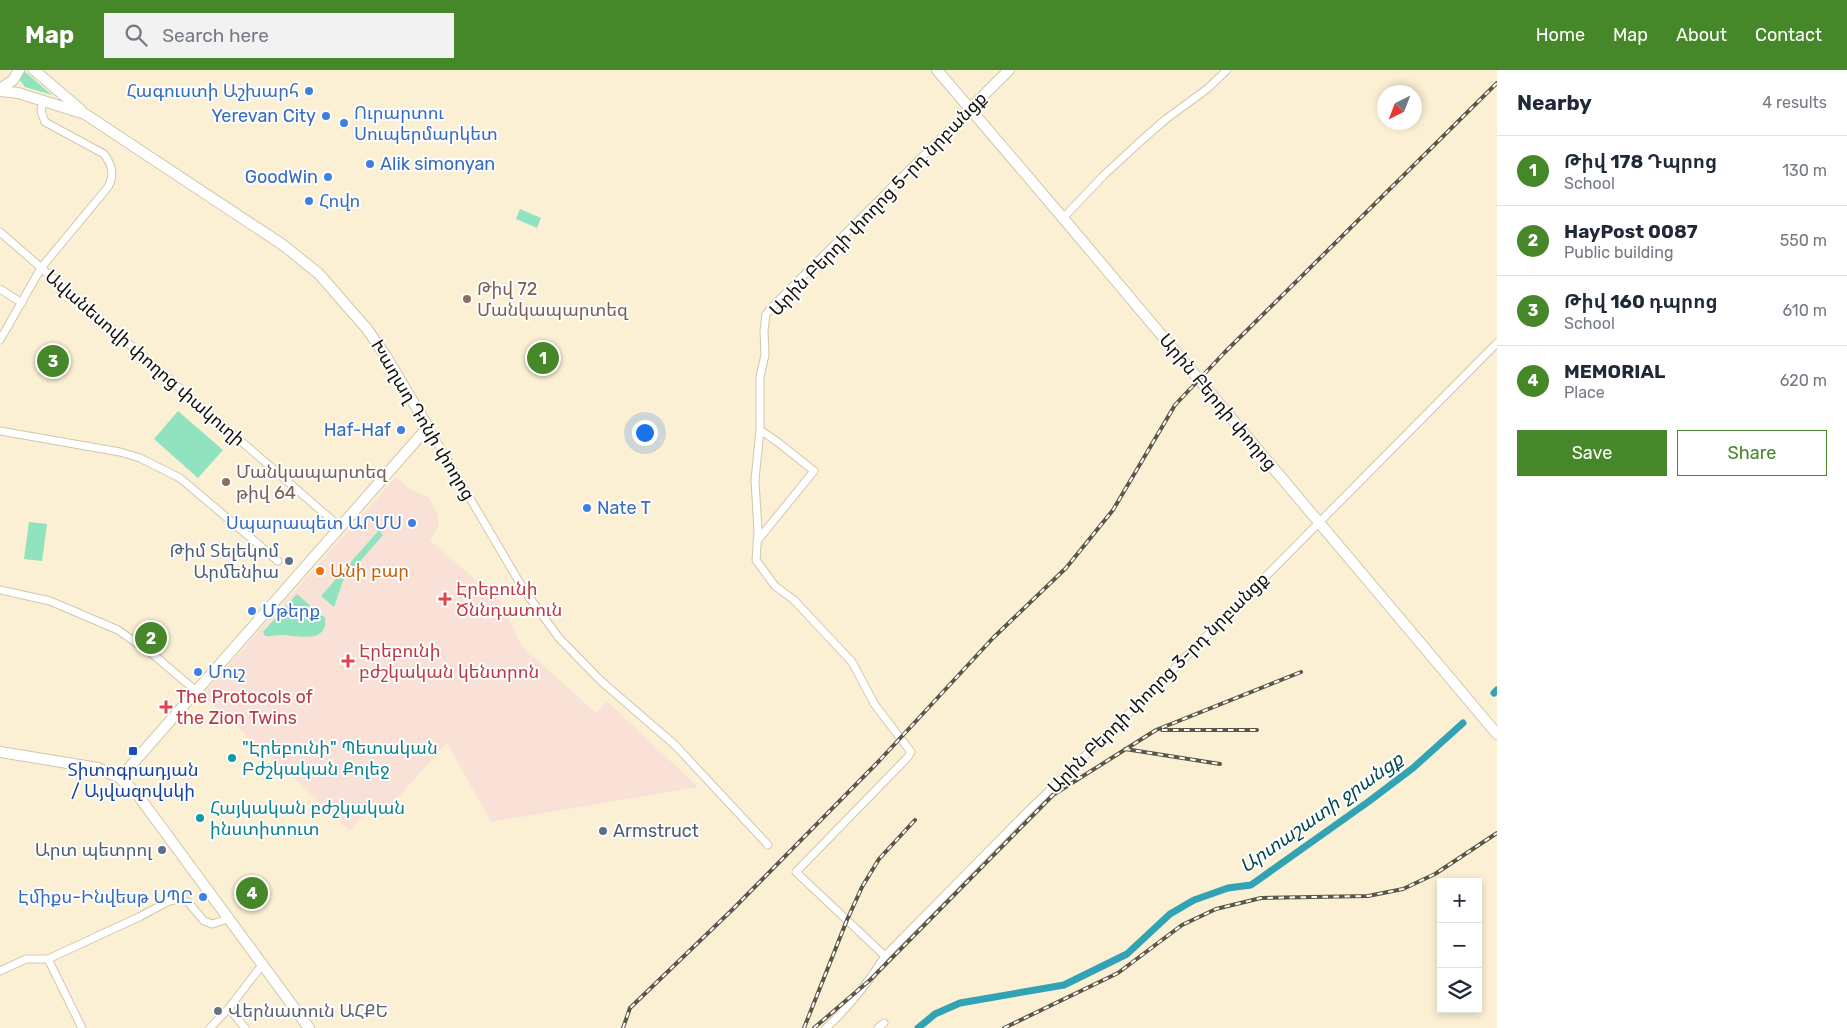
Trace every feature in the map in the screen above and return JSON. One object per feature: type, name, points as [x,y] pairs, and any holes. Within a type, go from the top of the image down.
[{"type":"street","points":[[0,90],[13,80],[19,70]]},
{"type":"street","points":[[34,70],[85,114]]},
{"type":"street","name":"Արին Բերդի փողոց","points":[[937,70],[1497,734]]},
{"type":"street","name":"Արին Բերդի փողոց 5-րդ նրբանցք","points":[[885,956],[796,872],[911,752],[875,704],[852,662],[794,600],[775,586],[756,560],[755,480],[760,430],[760,377],[765,355],[764,331],[766,314],[1009,70]]},
{"type":"street","points":[[1063,218],[1104,175],[1143,139],[1166,119],[1207,89],[1227,70]]},
{"type":"street","name":"Խաղաղ Դոնի փողոց","points":[[0,90],[43,100],[85,114],[283,245],[319,274],[367,329],[387,358],[524,590],[559,638],[601,681],[675,745],[768,845]]},
{"type":"street","points":[[0,340],[41,268],[108,187],[112,179],[110,162],[104,154],[45,122],[41,110],[43,100]]},
{"type":"street","name":"Ավանեսովի փողոց փակուղի","points":[[0,232],[340,527]]},
{"type":"street","points":[[0,289],[22,303]]},
{"type":"street","name":"Արին Բերդի փողոց 3-րդ նրբանցք","points":[[826,1028],[840,1016],[870,980],[885,956],[1497,343]]},
{"type":"street","points":[[120,778],[428,427]]},
{"type":"street","points":[[757,541],[814,471],[780,443],[760,430]]},
{"type":"street","points":[[0,431],[120,452],[140,458],[180,478],[278,561]]},
{"type":"street","points":[[0,590],[50,601],[118,630],[155,656],[196,691]]},
{"type":"street","points":[[0,752],[98,768],[120,778],[137,794],[309,1028]]},
{"type":"street","points":[[0,972],[26,959],[48,959],[169,901],[180,899],[188,902],[204,921],[212,924],[228,918]]},
{"type":"street","points":[[48,959],[82,1028]]},
{"type":"street","points":[[210,1028],[262,965]]},
{"type":"street","points":[[228,1008],[245,1028]]},
{"type":"street","points":[[878,1028],[884,1023]]},
{"type":"shaded area","points":[[396,477],[411,490],[429,498],[437,512],[439,526],[430,540],[500,601],[521,645],[596,713],[607,701],[698,787],[491,822],[447,743],[383,814],[372,806],[349,831],[202,695]]},
{"type":"green space","points":[[23,70],[52,95],[25,87],[18,78]]},
{"type":"green space","points":[[520,209],[541,218],[537,228],[516,219]]},
{"type":"green space","points":[[178,411],[223,450],[198,478],[154,439]]},
{"type":"green space","points":[[29,522],[47,524],[42,561],[24,559]]},
{"type":"green space","points":[[379,530],[383,535],[343,581],[334,607],[321,596]]},
{"type":"green space","points":[[297,594],[325,618],[325,626],[322,632],[310,637],[265,636],[263,632]]},
{"type":"waterway","name":"Արտաշատի ջրանցք","points":[[1494,693],[1497,690]]},
{"type":"waterway","name":"Արտաշատի ջրանցք","points":[[918,1028],[935,1014],[960,1003],[1064,985],[1127,954],[1170,914],[1194,900],[1228,888],[1251,885],[1413,768],[1463,723]]},
{"type":"railway","points":[[623,1028],[630,1008],[733,909],[879,761],[993,638],[1066,568],[1113,510],[1175,405],[1225,352],[1497,83]]},
{"type":"railway","points":[[814,1028],[870,980],[1053,795],[1156,730],[1301,672]]},
{"type":"railway","points":[[1162,730],[1257,730]]},
{"type":"railway","points":[[1125,749],[1220,764]]},
{"type":"railway","points":[[804,1028],[862,887],[879,859],[915,820]]},
{"type":"railway","points":[[1004,1028],[1118,973],[1182,925],[1216,909],[1261,898],[1368,896],[1403,889],[1435,874],[1497,833]]},
{"type":"place","name":"Հագուստի Աշխարհ","points":[[309,91]]},
{"type":"place","name":"Yerevan City","points":[[326,116]]},
{"type":"place","name":"Ուրարտու Սուպերմարկետ","points":[[344,123]]},
{"type":"place","name":"Alik simonyan","points":[[370,164]]},
{"type":"place","name":"GoodWin","points":[[328,177]]},
{"type":"place","name":"Հովո","points":[[309,201]]},
{"type":"place","name":"Թիվ 72 Մանկապարտեզ","points":[[467,299]]},
{"type":"place","name":"Թիվ 178 Դպրոց","points":[[543,358]]},
{"type":"place","name":"Թիվ 160 դպրոց","points":[[53,361]]},
{"type":"place","name":"Haf-Haf","points":[[401,430]]},
{"type":"place","name":"Մանկապարտեզ թիվ 64","points":[[226,482]]},
{"type":"place","name":"Nate T","points":[[587,508]]},
{"type":"place","name":"Սպարապետ ԱՐՄՍ","points":[[412,523]]},
{"type":"place","name":"Թիմ Տելեկոմ Արմենիա","points":[[289,561]]},
{"type":"place","name":"Անի բար","points":[[320,571]]},
{"type":"place","name":"Էրեբունի Ծննդատուն","points":[[445,599]]},
{"type":"place","name":"Մթերք","points":[[252,611]]},
{"type":"place","name":"HayPost 0087","points":[[151,638]]},
{"type":"place","name":"Էրեբունի բժշկական կենտրոն","points":[[348,661]]},
{"type":"place","name":"Մուշ","points":[[198,672]]},
{"type":"place","name":"The Protocols of the Zion Twins","points":[[166,707]]},
{"type":"place","name":"Տիտոգրադյան / Այվազովսկի","points":[[133,751]]},
{"type":"place","name":"\"Էրեբունի\" Պետական Բժշկական Քոլեջ","points":[[232,758]]},
{"type":"place","name":"Հայկական բժշկական ինստիտուտ","points":[[200,818]]},
{"type":"place","name":"Armstruct","points":[[603,831]]},
{"type":"place","name":"Արտ պետրոլ","points":[[162,850]]},
{"type":"place","name":"MEMORIAL","points":[[252,893]]},
{"type":"place","name":"Էմիքս-Ինվեսթ ՍՊԸ","points":[[203,897]]},
{"type":"place","name":"Վերնատուն ԱՀՔԵ","points":[[218,1011]]}]
